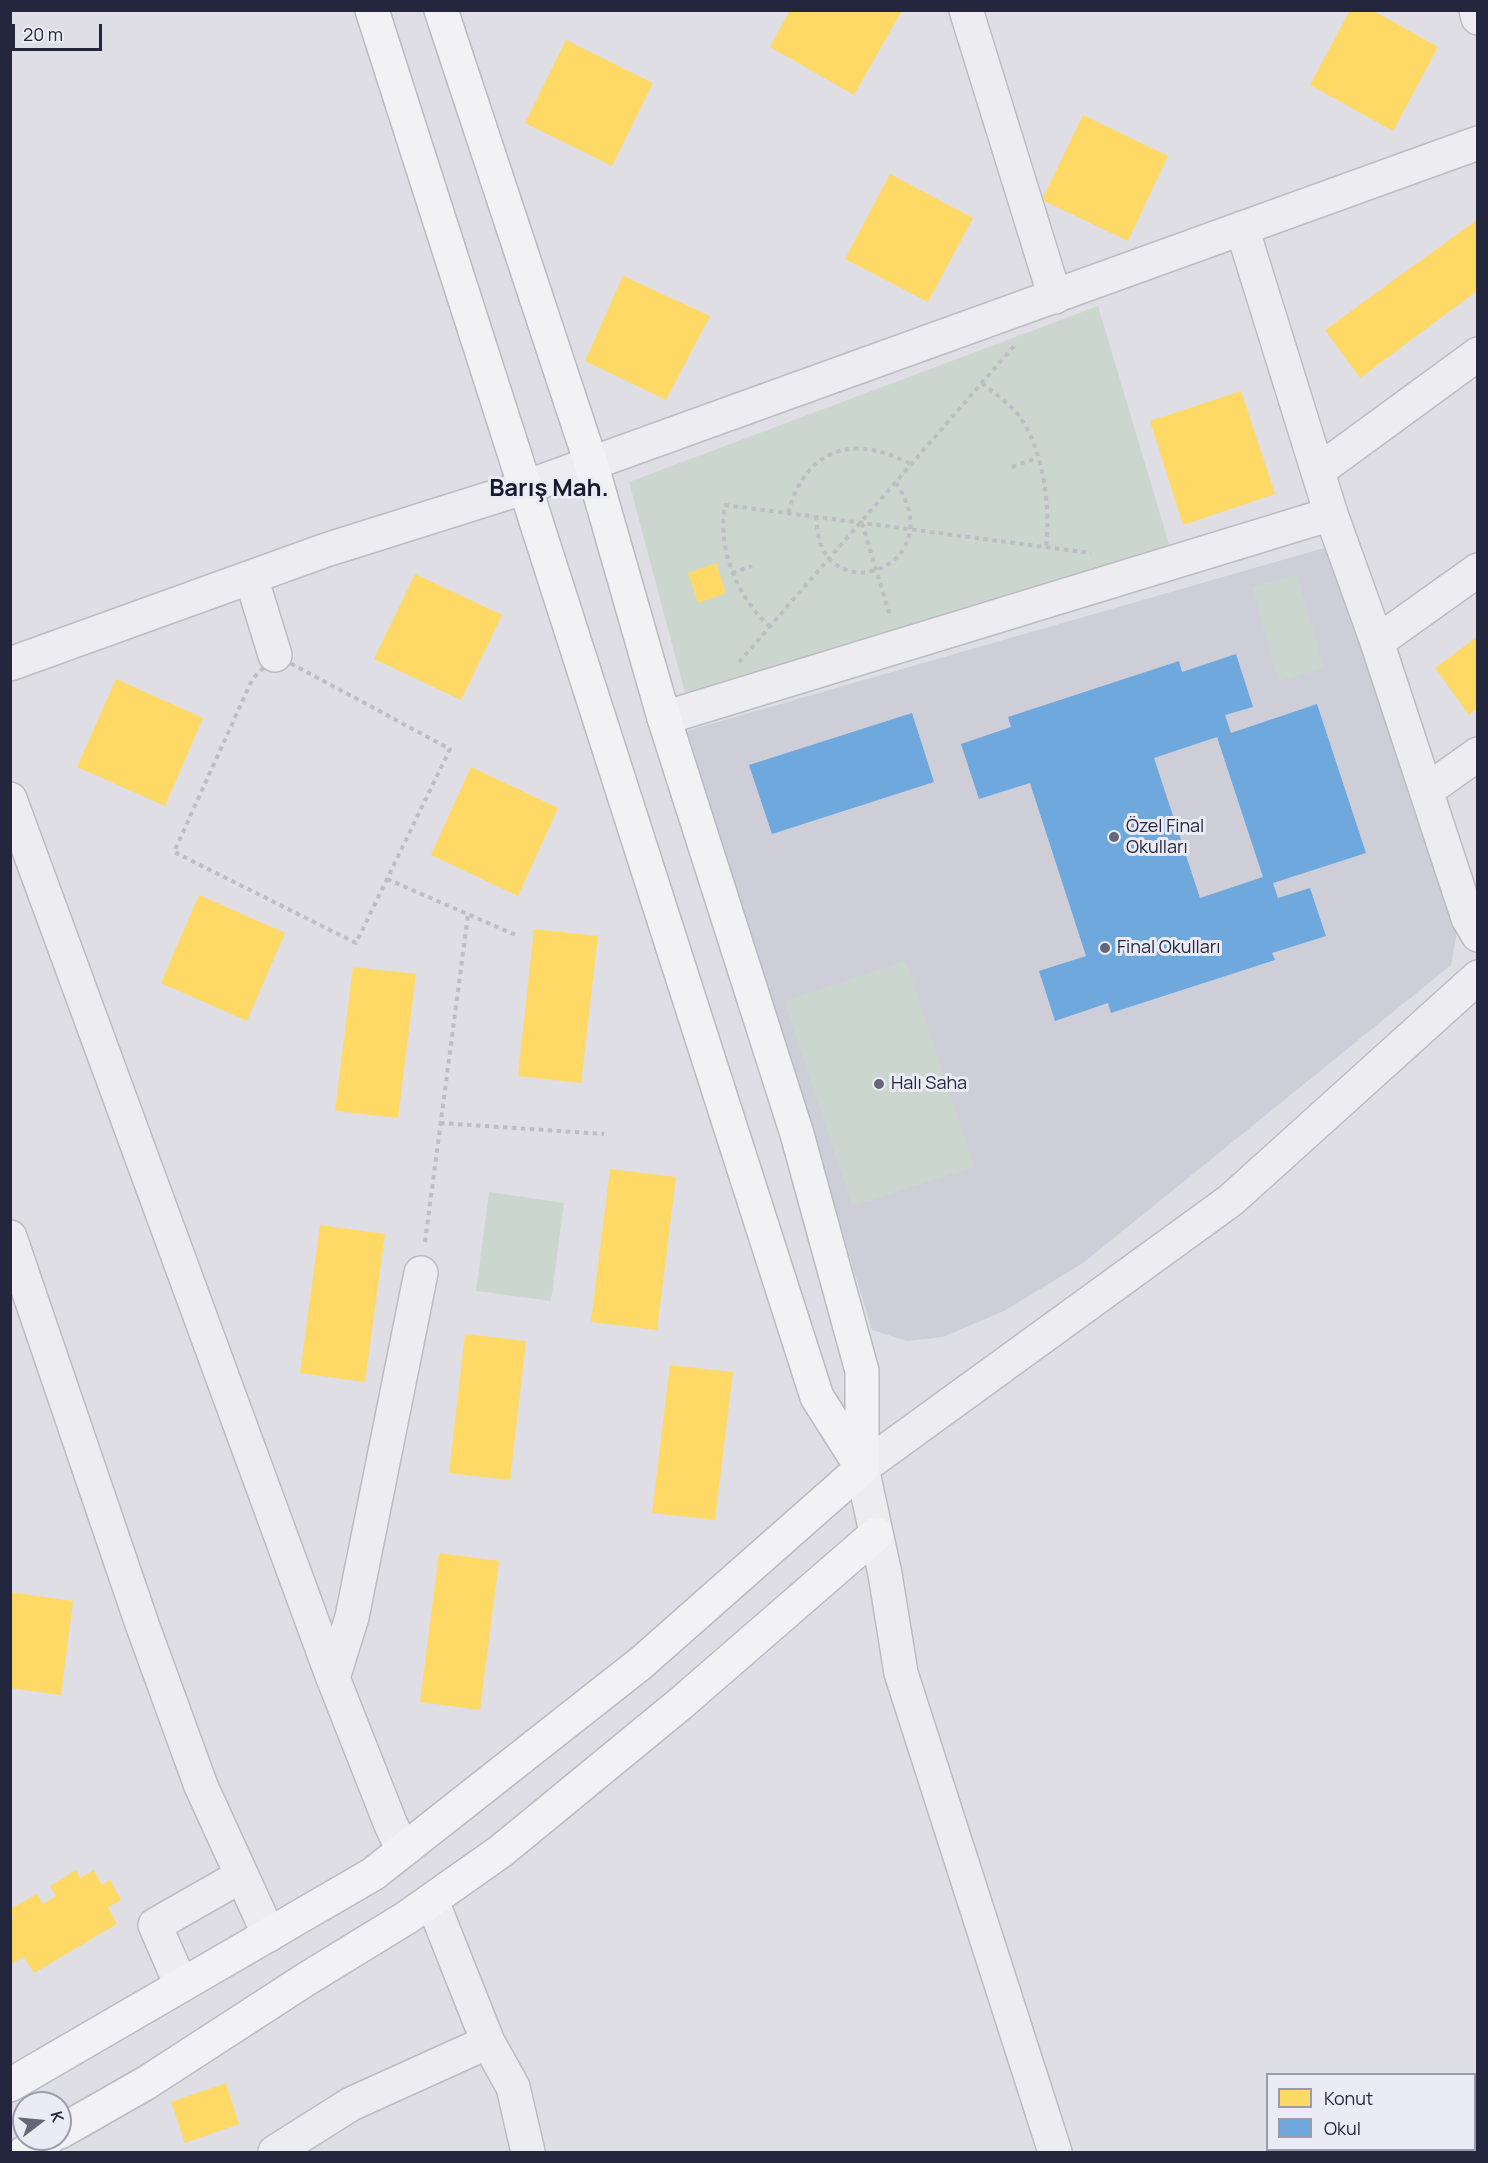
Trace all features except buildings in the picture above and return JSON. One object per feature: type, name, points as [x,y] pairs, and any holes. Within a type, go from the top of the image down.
[{"type":"main road","points":[[372,10],[817,1397],[862,1468]]},
{"type":"main road","points":[[10,2085],[373,1874],[641,1663],[862,1468],[862,1371],[797,1134],[664,718],[591,463],[441,10]]},
{"type":"main road","points":[[72,2125],[146,2082],[432,1900],[501,1851],[680,1704],[876,1534]]},
{"type":"street","points":[[966,10],[1055,297]]},
{"type":"street","points":[[1476,10],[1478,18]]},
{"type":"street","points":[[10,664],[326,550],[526,487],[1478,143]]},
{"type":"street","points":[[1242,228],[1331,514],[1377,642],[1468,918],[1478,935]]},
{"type":"street","points":[[1318,471],[1478,354]]},
{"type":"street","points":[[664,718],[1331,514]]},
{"type":"street","points":[[1377,642],[1478,570]]},
{"type":"street","points":[[251,577],[275,655]]},
{"type":"street","points":[[1426,791],[1478,754]]},
{"type":"street","points":[[10,799],[333,1678],[391,1825],[404,1850]]},
{"type":"street","points":[[1055,2152],[901,1673],[862,1468],[1231,1200],[1478,977]]},
{"type":"street","points":[[10,1237],[146,1635],[201,1786],[269,1935]]},
{"type":"street","points":[[333,1678],[352,1617],[421,1273]]},
{"type":"street","points":[[181,1985],[155,1925],[241,1876]]},
{"type":"street","points":[[432,1900],[488,2042],[513,2087],[528,2152]]},
{"type":"street","points":[[275,2152],[351,2104],[488,2042]]},
{"type":"path","points":[[739,662],[1014,345]]},
{"type":"path","points":[[982,383],[1020,417],[1038,458],[1048,514],[1046,546]]},
{"type":"path","points":[[788,513],[799,483],[820,460],[837,452],[856,448],[874,449],[892,454],[912,465]]},
{"type":"path","points":[[1012,467],[1038,458]]},
{"type":"path","points":[[816,516],[818,534],[823,549],[830,559],[840,567],[849,570],[862,573],[876,570],[888,565],[897,557],[907,544],[911,528],[910,511],[896,483]]},
{"type":"path","points":[[770,627],[756,614],[743,596],[732,573],[722,519],[725,505],[1101,554]]},
{"type":"path","points":[[862,522],[899,646]]},
{"type":"path","points":[[732,573],[752,566]]},
{"type":"path","points":[[275,655],[450,748],[356,943],[174,852],[252,680],[275,655]]},
{"type":"path","points":[[387,879],[518,936]]},
{"type":"path","points":[[421,1273],[468,915]]},
{"type":"path","points":[[440,1123],[604,1134]]},
{"type":"shaded area","points":[[1098,306],[1172,554],[685,693],[629,482]]},
{"type":"shaded area","name":"Final Okulları","points":[[1331,546],[1457,932],[1451,965],[1083,1263],[1004,1311],[943,1337],[907,1341],[872,1330],[762,968],[686,731]]},
{"type":"shaded area","points":[[1297,575],[1324,668],[1278,681],[1252,587]]},
{"type":"shaded area","name":"Halı Saha","points":[[906,961],[974,1167],[852,1206],[784,1001]]},
{"type":"shaded area","points":[[489,1192],[564,1203],[551,1301],[476,1291]]},
{"type":"place","name":"Özel Final Okulları","points":[[1114,837]]},
{"type":"place","name":"Final Okulları","points":[[1105,948]]},
{"type":"place","name":"Halı Saha","points":[[879,1084]]},
{"type":"district","name":"Barış Mah.","points":[[549,489]]}]
